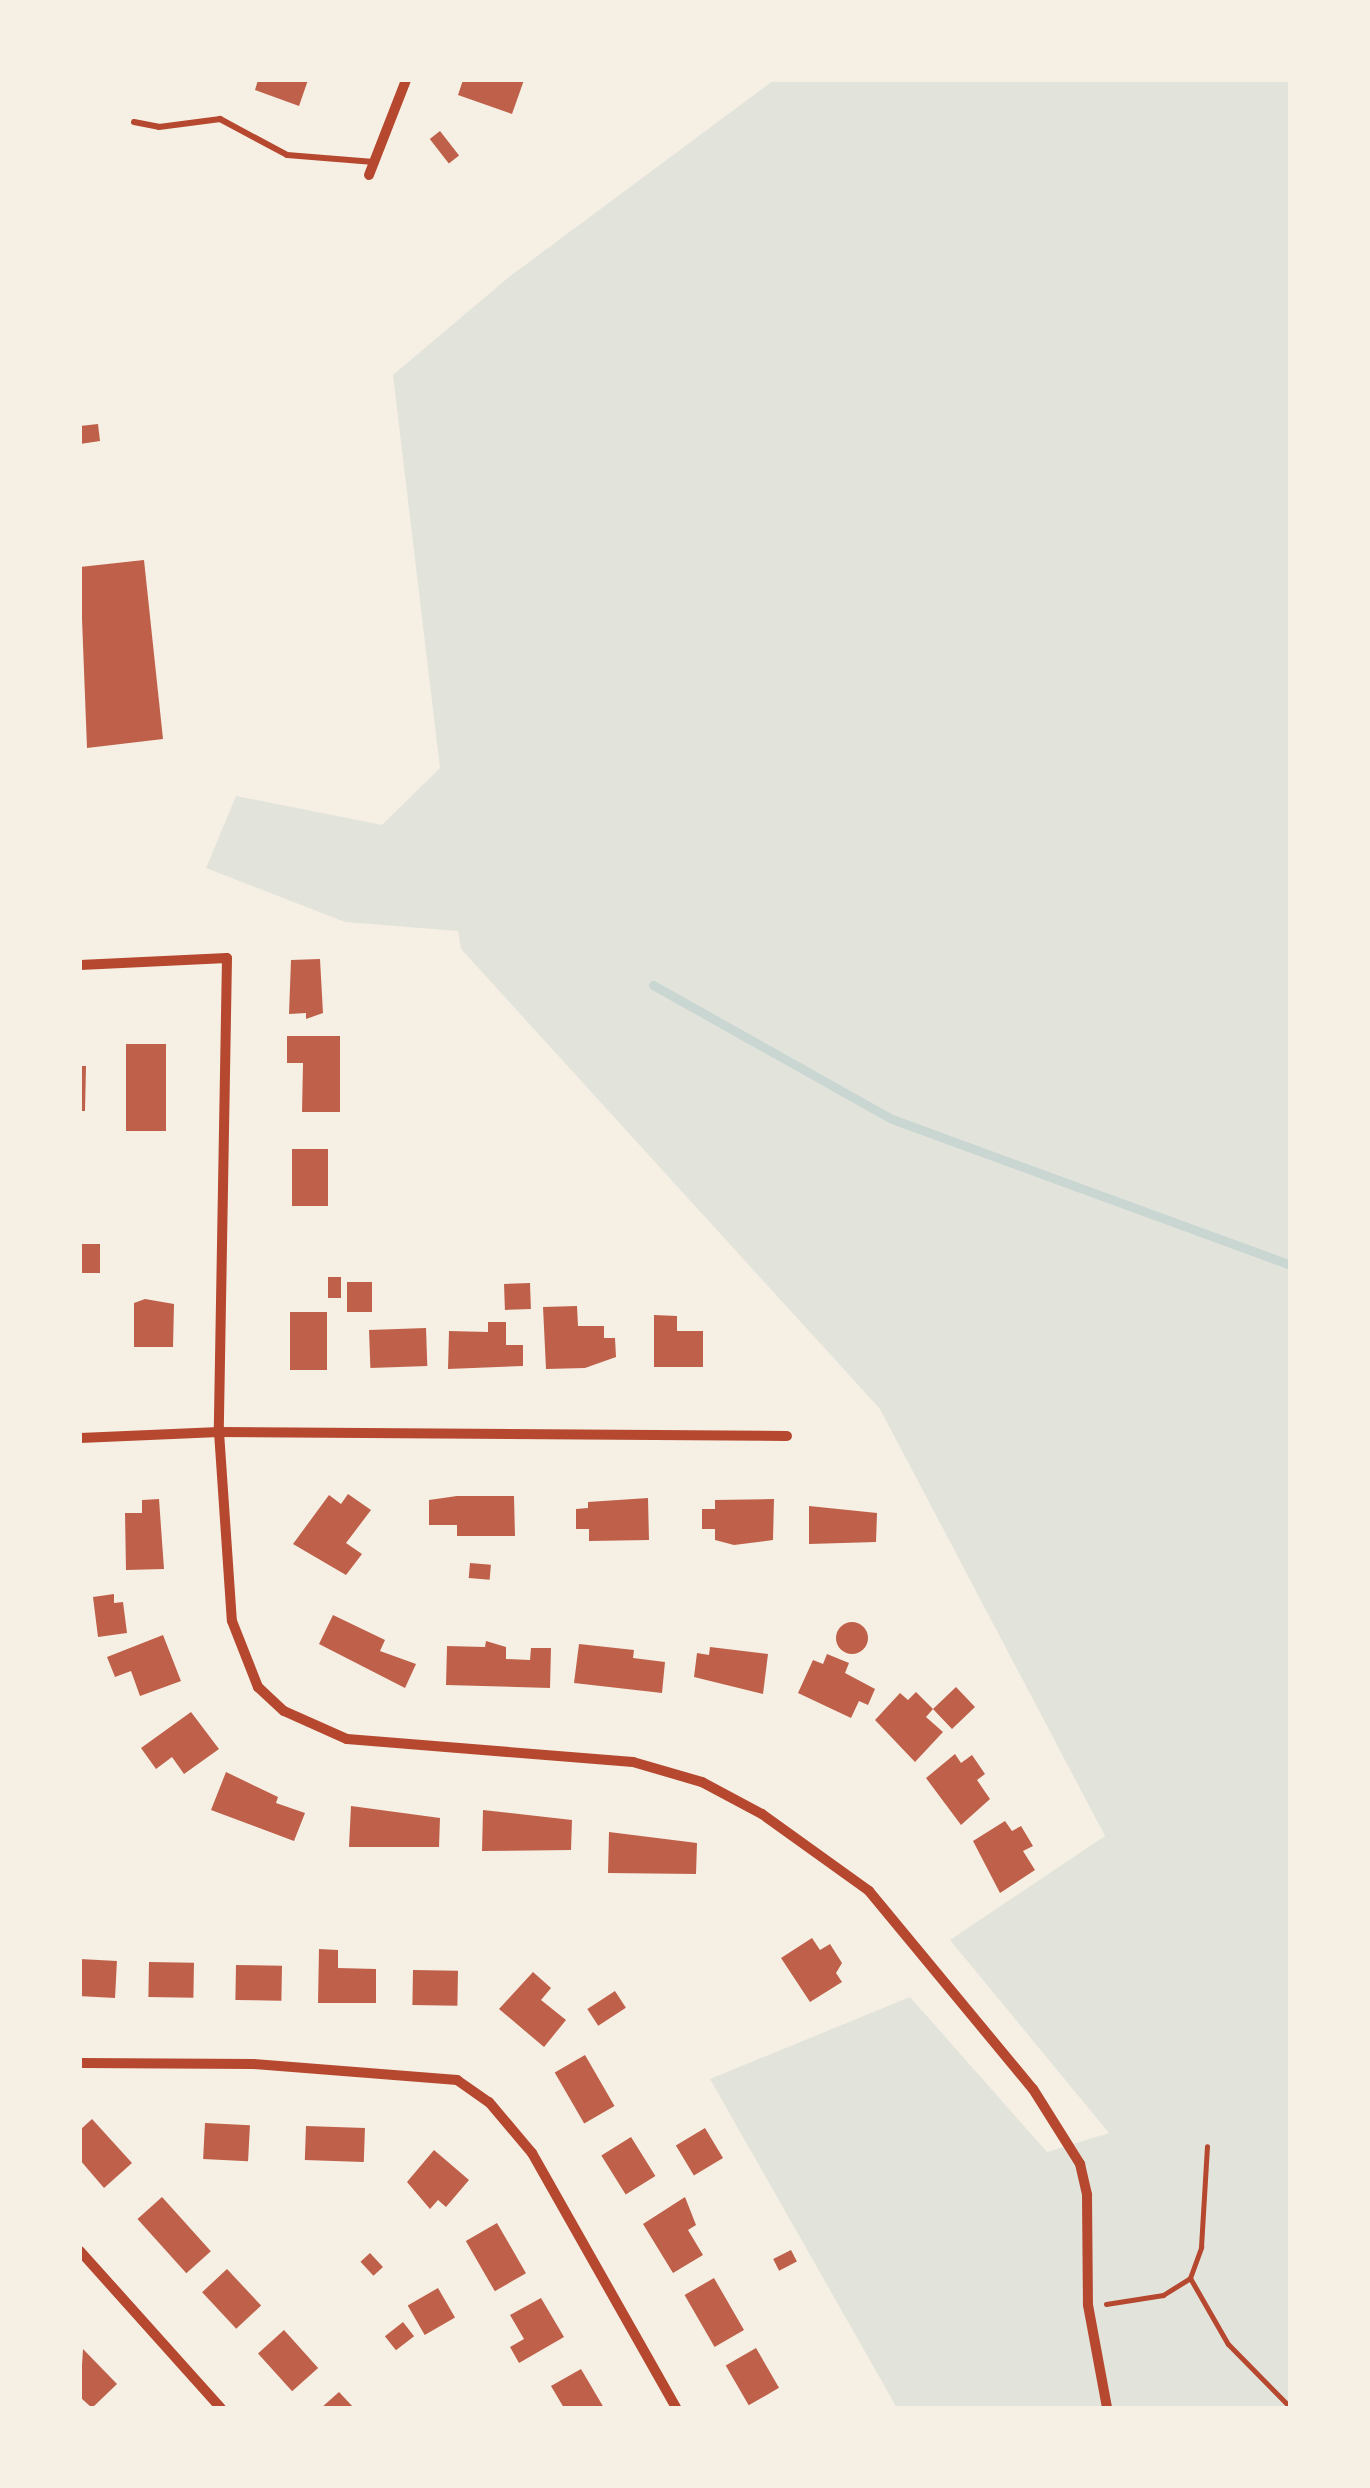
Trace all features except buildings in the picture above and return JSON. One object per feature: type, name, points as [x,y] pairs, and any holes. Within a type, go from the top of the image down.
[{"type":"street","points":[[369,176],[406,80]]},
{"type":"street","points":[[80,965],[227,958],[219,1432],[232,1622],[251,1674],[269,1701],[368,1743],[633,1762],[702,1782],[820,1852],[908,1933],[1064,2130],[1087,2195],[1088,2305],[1107,2408]]},
{"type":"street","points":[[80,1438],[219,1432],[787,1436]]},
{"type":"street","points":[[80,2063],[253,2064],[457,2080],[489,2102],[532,2153],[676,2408]]},
{"type":"street","points":[[80,2251],[221,2408]]},
{"type":"lane","points":[[134,122],[159,127],[220,119],[286,155],[374,162]]},
{"type":"path","points":[[1088,2305],[1146,2300],[1190,2278],[1201,2247],[1207,2146]]},
{"type":"path","points":[[1190,2278],[1228,2344],[1290,2407]]},
{"type":"shaded area","points":[[774,80],[1290,80],[1290,2408],[897,2408],[710,2079],[910,1997],[1047,2152],[1109,2133],[950,1940],[1105,1836],[880,1409],[461,949],[458,931],[345,922],[206,868],[236,796],[382,825],[440,768],[393,375],[509,277]]},
{"type":"waterway","points":[[653,985],[892,1119],[1290,1265]]}]
